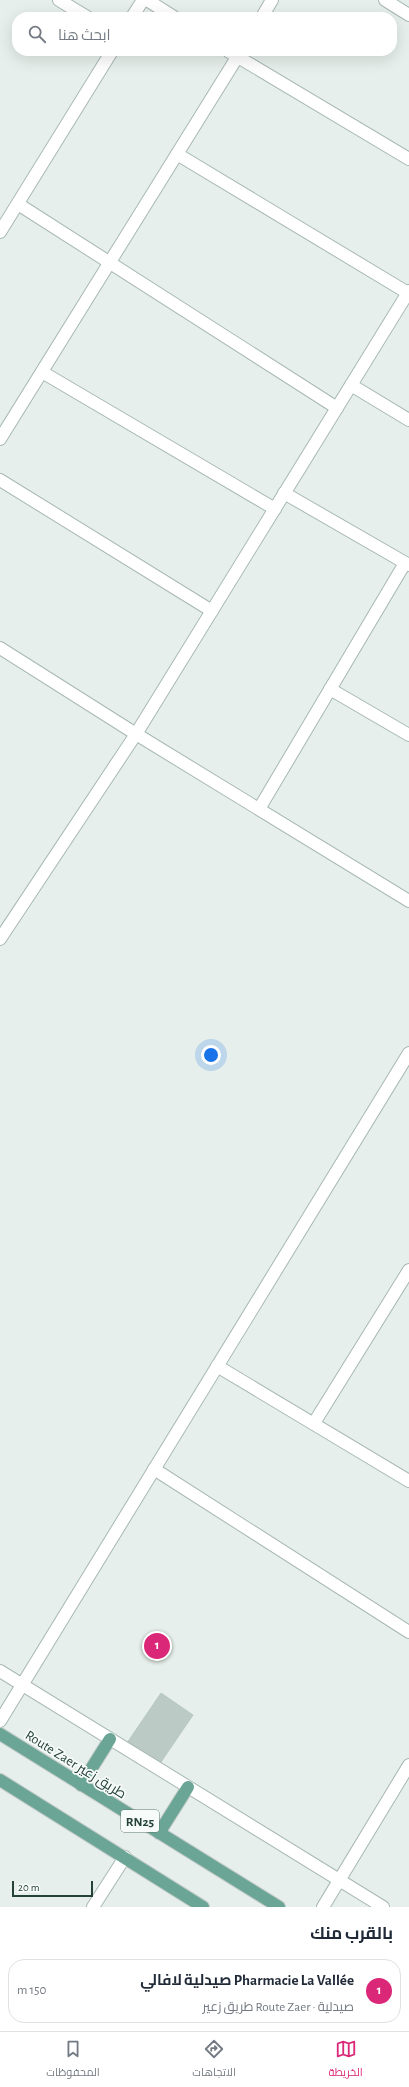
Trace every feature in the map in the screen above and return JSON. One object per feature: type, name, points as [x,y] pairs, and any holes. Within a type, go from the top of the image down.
[{"type":"main road","name":"Route Zaer طريق زعير","points":[[0,1734],[279,1907]]},
{"type":"main road","points":[[82,1785],[110,1739]]},
{"type":"main road","name":"RN25","points":[[0,1780],[203,1907]]},
{"type":"main road","points":[[159,1832],[188,1787]]},
{"type":"street","points":[[59,0],[79,12]]},
{"type":"street","points":[[135,12],[143,0]]},
{"type":"street","points":[[147,0],[166,12]]},
{"type":"street","points":[[265,12],[272,0]]},
{"type":"street","points":[[385,0],[409,15]]},
{"type":"street","points":[[0,232],[109,56]]},
{"type":"street","points":[[0,440],[177,154],[233,56]]},
{"type":"street","points":[[240,56],[409,160]]},
{"type":"street","points":[[0,939],[136,734],[408,292],[177,154]]},
{"type":"street","points":[[18,204],[337,408]]},
{"type":"street","points":[[42,372],[275,509]]},
{"type":"street","points":[[351,385],[409,420]]},
{"type":"street","points":[[0,480],[212,610]]},
{"type":"street","points":[[259,809],[330,689],[407,564],[284,494]]},
{"type":"street","points":[[0,648],[136,734],[409,901]]},
{"type":"street","points":[[330,689],[409,735]]},
{"type":"street","points":[[0,1721],[409,1053]]},
{"type":"street","points":[[314,1423],[409,1270]]},
{"type":"street","points":[[217,1366],[409,1481]]},
{"type":"street","points":[[154,1469],[409,1632]]},
{"type":"street","points":[[0,1671],[383,1907]]},
{"type":"street","points":[[323,1907],[409,1764]]},
{"type":"street","points":[[93,1907],[125,1857]]},
{"type":"building","points":[[161,1693],[193,1715],[159,1765],[127,1743]]},
{"type":"place","name":"Pharmacie La Vallée صيدلية لافالي","points":[[157,1646]]}]
